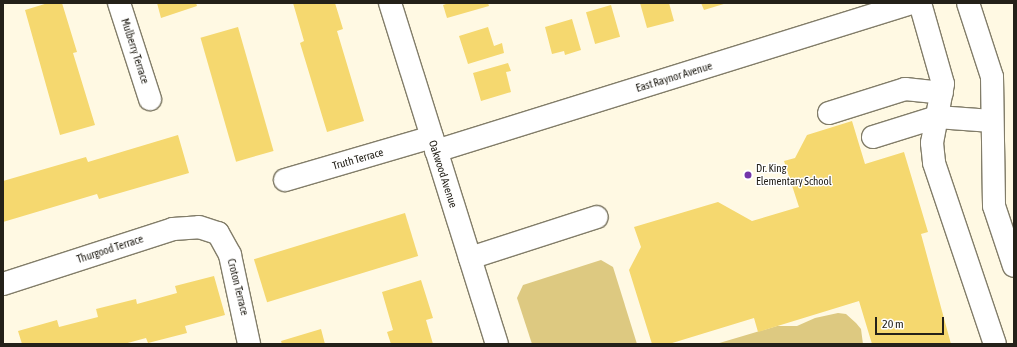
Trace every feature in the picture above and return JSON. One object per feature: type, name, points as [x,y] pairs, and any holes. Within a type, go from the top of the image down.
[{"type":"street","name":"Mulberry Terrace","points":[[119,3],[150,99]]},
{"type":"street","name":"Oakwood Avenue","points":[[390,3],[498,344]]},
{"type":"street","name":"East Raynor Avenue","points":[[434,144],[911,3]]},
{"type":"street","points":[[920,3],[942,75],[942,92],[932,143],[934,163],[996,344]]},
{"type":"street","points":[[968,3],[992,77],[994,206],[1014,266]]},
{"type":"street","points":[[829,113],[905,89],[942,92]]},
{"type":"street","points":[[873,137],[938,117],[992,121]]},
{"type":"street","name":"Truth Terrace","points":[[284,180],[434,144]]},
{"type":"street","points":[[470,258],[597,217]]},
{"type":"street","name":"Thurgood Terrace","points":[[3,284],[173,229],[199,227],[218,233]]},
{"type":"street","name":"Croton Terrace","points":[[218,233],[230,255],[249,344]]},
{"type":"shaded area","points":[[601,260],[613,267],[637,344],[532,344],[517,298],[523,285]]},
{"type":"shaded area","points":[[838,313],[846,314],[861,329],[863,344],[716,344],[777,326],[797,326],[815,318]]},
{"type":"building","points":[[48,3],[62,3],[77,52],[73,53],[95,125],[60,135],[25,10]]},
{"type":"building","points":[[157,3],[196,3],[197,6],[161,18]]},
{"type":"building","points":[[293,3],[335,3],[343,29],[337,31],[364,121],[327,132],[300,43],[304,41]]},
{"type":"building","points":[[449,3],[488,3],[489,6],[447,18],[443,5]]},
{"type":"building","points":[[640,3],[669,3],[674,21],[647,28]]},
{"type":"building","points":[[701,3],[727,3],[704,10]]},
{"type":"building","points":[[611,5],[620,37],[595,44],[586,12]]},
{"type":"building","points":[[572,19],[581,50],[565,55],[564,51],[552,54],[545,27]]},
{"type":"building","points":[[238,27],[274,151],[236,162],[201,38]]},
{"type":"building","points":[[488,27],[494,46],[502,43],[504,53],[468,64],[459,36]]},
{"type":"building","points":[[508,63],[511,71],[506,72],[511,92],[481,101],[473,73]]},
{"type":"building","points":[[852,121],[865,164],[904,152],[928,232],[921,234],[951,344],[872,344],[859,301],[758,332],[754,318],[669,344],[652,344],[629,270],[641,247],[634,227],[718,202],[752,221],[799,207],[784,161],[795,158],[807,135]]},
{"type":"building","points":[[178,135],[189,173],[99,199],[97,194],[3,222],[3,181],[86,157],[88,162]]},
{"type":"building","points":[[405,213],[418,256],[267,302],[254,259]]},
{"type":"building","points":[[214,276],[225,315],[185,326],[187,333],[148,343],[146,338],[124,344],[22,344],[18,331],[57,320],[59,327],[98,317],[96,309],[136,299],[137,304],[177,293],[175,286]]},
{"type":"building","points":[[421,280],[433,318],[426,320],[433,344],[391,344],[387,332],[393,330],[382,292]]},
{"type":"building","points":[[321,329],[325,344],[282,344],[281,341]]},
{"type":"place","name":"Dr. King Elementary School","points":[[748,175]]}]
